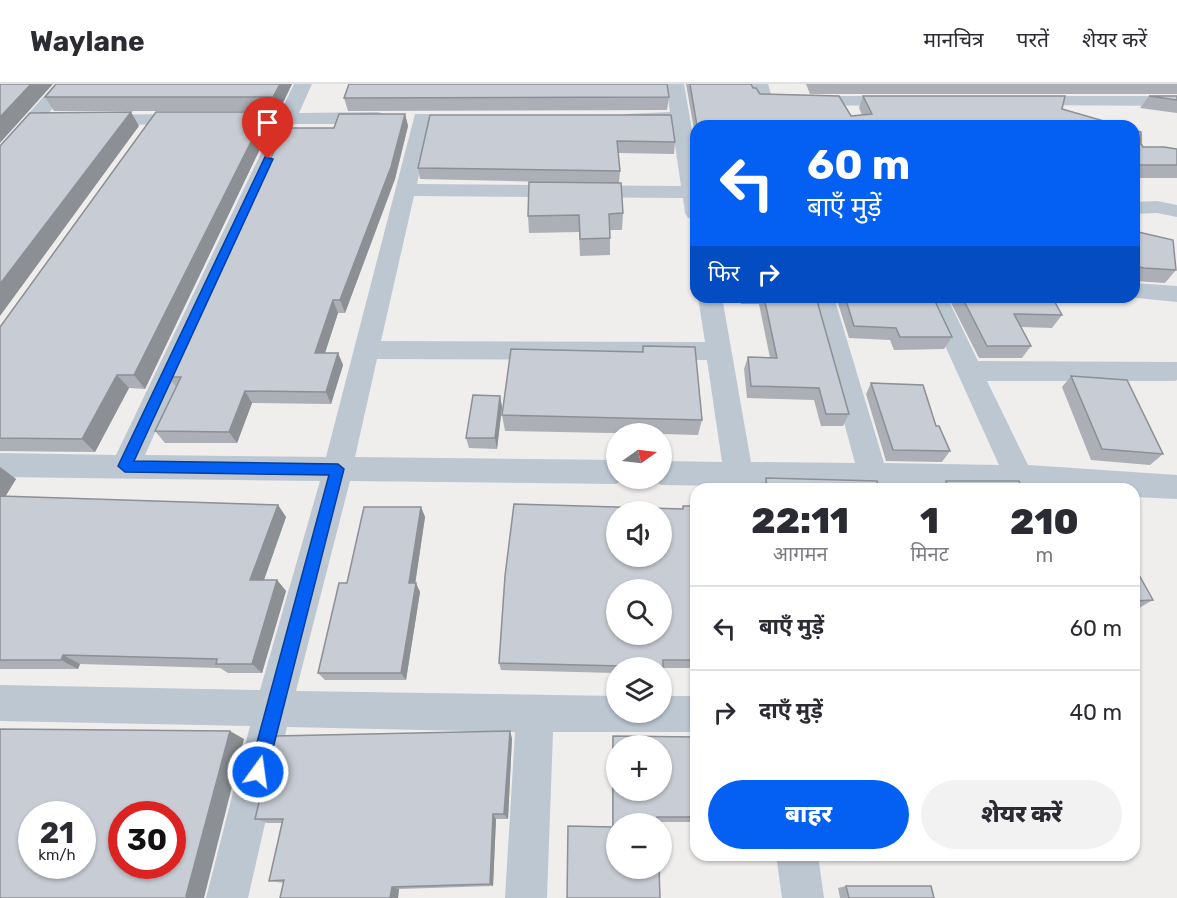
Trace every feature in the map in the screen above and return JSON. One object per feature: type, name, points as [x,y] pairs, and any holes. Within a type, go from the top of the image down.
[{"type":"street","points":[[0,157],[65,84]]},
{"type":"street","points":[[125,466],[303,84]]},
{"type":"street","points":[[675,84],[690,174]]},
{"type":"street","points":[[770,120],[762,93],[847,109],[914,101]]},
{"type":"street","points":[[1008,101],[1174,100]]},
{"type":"street","points":[[79,119],[434,118],[405,190],[338,469],[273,709],[227,898]]},
{"type":"street","points":[[610,118],[681,118]]},
{"type":"street","points":[[34,119],[57,119]]},
{"type":"street","points":[[142,138],[156,119]]},
{"type":"street","points":[[405,190],[690,192]]},
{"type":"street","points":[[1140,208],[1157,207],[1177,211]]},
{"type":"street","points":[[1140,291],[1177,294]]},
{"type":"street","points":[[711,303],[740,481]]},
{"type":"street","points":[[824,303],[875,482]]},
{"type":"street","points":[[938,303],[1019,477]]},
{"type":"street","points":[[366,350],[719,351]]},
{"type":"street","points":[[968,371],[1176,370]]},
{"type":"street","points":[[0,465],[606,472]]},
{"type":"street","points":[[672,474],[740,481],[875,482],[1019,477],[1114,483]]},
{"type":"street","points":[[1140,485],[1177,487]]},
{"type":"street","points":[[0,703],[535,714],[690,714]]},
{"type":"street","points":[[526,898],[535,714]]},
{"type":"street","points":[[798,861],[803,898]]},
{"type":"building","points":[[0,84],[31,84],[0,117]]},
{"type":"building","points":[[56,84],[280,84],[273,97],[45,97]]},
{"type":"building","points":[[349,84],[667,84],[669,97],[344,98]]},
{"type":"building","points":[[690,84],[751,84],[760,94],[839,96],[851,116],[872,114],[863,96],[1065,96],[1062,109],[1100,120],[696,120]]},
{"type":"building","points":[[1149,96],[1177,96],[1177,100]]},
{"type":"building","points":[[131,112],[0,284],[0,146],[30,113]]},
{"type":"building","points":[[156,112],[266,112],[134,375],[117,375],[82,439],[0,438],[0,327]]},
{"type":"building","points":[[339,114],[405,114],[391,167],[340,300],[333,300],[315,353],[338,353],[326,392],[245,391],[229,432],[155,431],[181,377],[168,377],[285,128],[334,128]]},
{"type":"building","points":[[430,115],[671,115],[675,142],[617,141],[620,171],[418,168]]},
{"type":"building","points":[[1140,132],[1143,147],[1177,149],[1177,165],[1140,165]]},
{"type":"building","points":[[529,182],[621,183],[623,213],[609,214],[610,238],[580,239],[579,215],[528,216]]},
{"type":"building","points":[[1140,232],[1173,240],[1176,270],[1140,267]]},
{"type":"building","points":[[765,303],[818,303],[849,414],[826,414],[819,388],[751,386],[748,357],[777,358]]},
{"type":"building","points":[[847,303],[936,303],[952,337],[900,337],[896,328],[854,326]]},
{"type":"building","points":[[965,303],[1055,303],[1062,315],[1014,314],[1031,346],[987,346]]},
{"type":"building","points":[[643,346],[695,347],[702,420],[502,415],[511,349],[643,352]]},
{"type":"building","points":[[1071,376],[1127,380],[1163,454],[1102,449]]},
{"type":"building","points":[[871,383],[923,385],[936,426],[939,426],[950,451],[893,450]]},
{"type":"building","points":[[473,395],[500,396],[495,438],[466,438]]},
{"type":"building","points":[[766,478],[877,481],[878,483],[766,483]]},
{"type":"building","points":[[946,481],[1019,481],[1020,483],[947,483]]},
{"type":"building","points":[[0,496],[278,505],[250,580],[277,580],[252,664],[216,664],[217,659],[63,655],[61,660],[0,660]]},
{"type":"building","points":[[514,504],[606,507],[606,567],[672,567],[672,509],[683,509],[683,506],[690,506],[690,660],[672,660],[672,657],[606,657],[606,666],[499,663],[505,576]]},
{"type":"building","points":[[364,507],[421,507],[409,583],[416,583],[401,673],[318,673],[339,583],[347,583]]},
{"type":"building","points":[[1140,577],[1153,600],[1140,601]]},
{"type":"building","points":[[0,729],[230,731],[187,898],[0,898]]},
{"type":"building","points":[[510,731],[504,814],[493,814],[490,884],[392,887],[390,898],[280,898],[284,880],[269,881],[283,819],[255,819],[275,736]]},
{"type":"building","points":[[672,737],[690,737],[690,817],[672,817],[672,813],[613,813],[613,801],[672,801]]},
{"type":"building","points":[[568,826],[606,827],[606,879],[659,879],[660,898],[567,898]]},
{"type":"building","points":[[846,886],[931,886],[934,898],[849,898]]},
{"type":"route","points":[[258,772],[338,469],[125,466],[268,159]]}]
